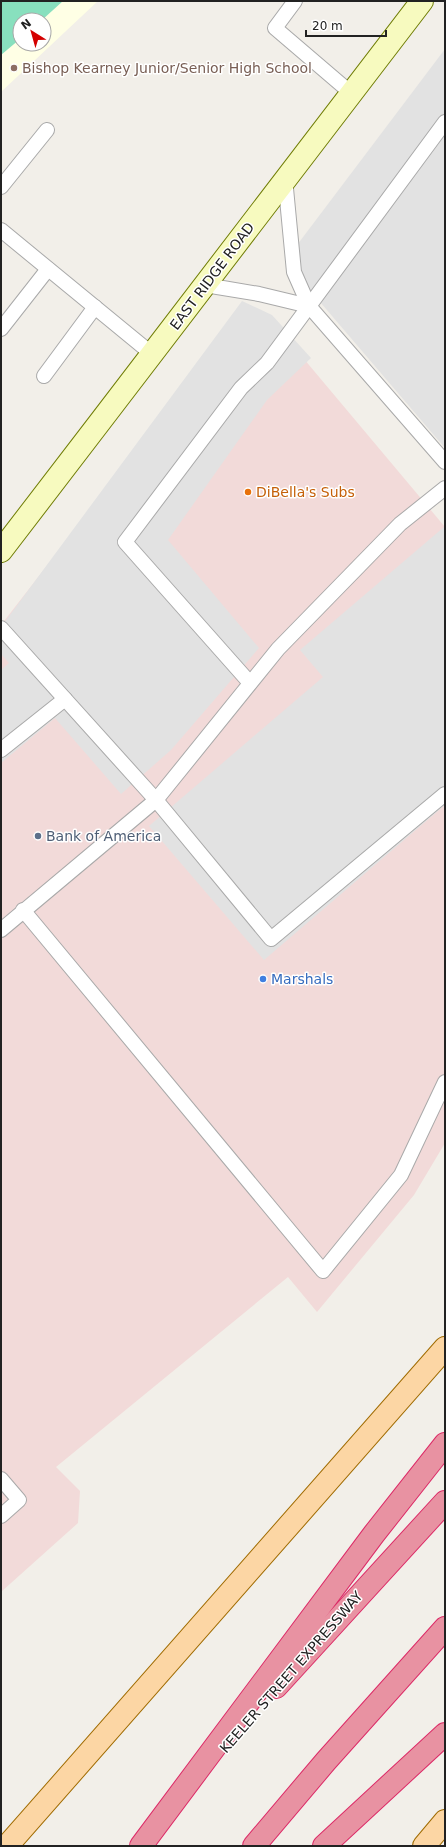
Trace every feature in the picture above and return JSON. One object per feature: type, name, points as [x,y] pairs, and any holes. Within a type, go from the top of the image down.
[{"type":"highway","points":[[142,1846],[374,1534],[445,1444]]},
{"type":"highway","name":"KEELER STREET EXPRESSWAY","points":[[142,1846],[215,1758],[312,1646],[445,1502]]},
{"type":"highway","points":[[254,1846],[326,1761],[445,1628]]},
{"type":"highway","points":[[324,1846],[445,1734]]},
{"type":"main road","name":"EAST RIDGE ROAD","points":[[1,551],[285,178],[422,1]]},
{"type":"main road","points":[[7,1846],[445,1348]]},
{"type":"main road","points":[[424,1846],[445,1821]]},
{"type":"lane","points":[[295,1],[275,28],[351,93]]},
{"type":"lane","points":[[250,683],[125,542],[241,388],[267,363],[445,122]]},
{"type":"lane","points":[[1,187],[47,130]]},
{"type":"lane","points":[[285,178],[294,272],[309,306],[445,462]]},
{"type":"lane","points":[[1,230],[152,354]]},
{"type":"lane","points":[[1,329],[48,269]]},
{"type":"lane","points":[[205,285],[259,294],[309,306]]},
{"type":"lane","points":[[44,376],[95,307]]},
{"type":"lane","points":[[1,930],[156,800],[278,649],[400,524],[445,488]]},
{"type":"lane","points":[[1,628],[156,800],[271,939],[445,794]]},
{"type":"lane","points":[[1,750],[65,699]]},
{"type":"lane","points":[[23,910],[323,1271],[401,1175],[445,1082]]},
{"type":"lane","points":[[1,1478],[19,1500],[1,1516]]},
{"type":"shaded area","name":"Bishop Kearney Junior/Senior High School","points":[[1,1],[98,1],[52,44],[52,12],[12,12],[12,52],[44,52],[1,92]]},
{"type":"shaded area","points":[[445,49],[445,448],[285,261]]},
{"type":"shaded area","points":[[242,301],[272,315],[311,358],[267,400],[168,540],[259,648],[171,750],[121,794],[55,718],[1,763],[1,670],[9,663],[1,654],[1,627]]},
{"type":"shaded area","points":[[248,307],[283,334],[445,527],[445,1143],[414,1195],[317,1312],[288,1277],[56,1467],[80,1491],[78,1523],[1,1592],[1,625]]},
{"type":"shaded area","points":[[444,527],[445,805],[264,960],[149,826],[323,677],[300,650]]},
{"type":"green space","points":[[1,1],[63,1],[51,12],[12,12],[12,46],[1,55]]},
{"type":"place","name":"Bishop Kearney Junior/Senior High School","points":[[14,68]]},
{"type":"place","name":"DiBella's Subs","points":[[248,492]]},
{"type":"place","name":"Bank of America","points":[[38,836]]},
{"type":"place","name":"Marshals","points":[[263,979]]}]
